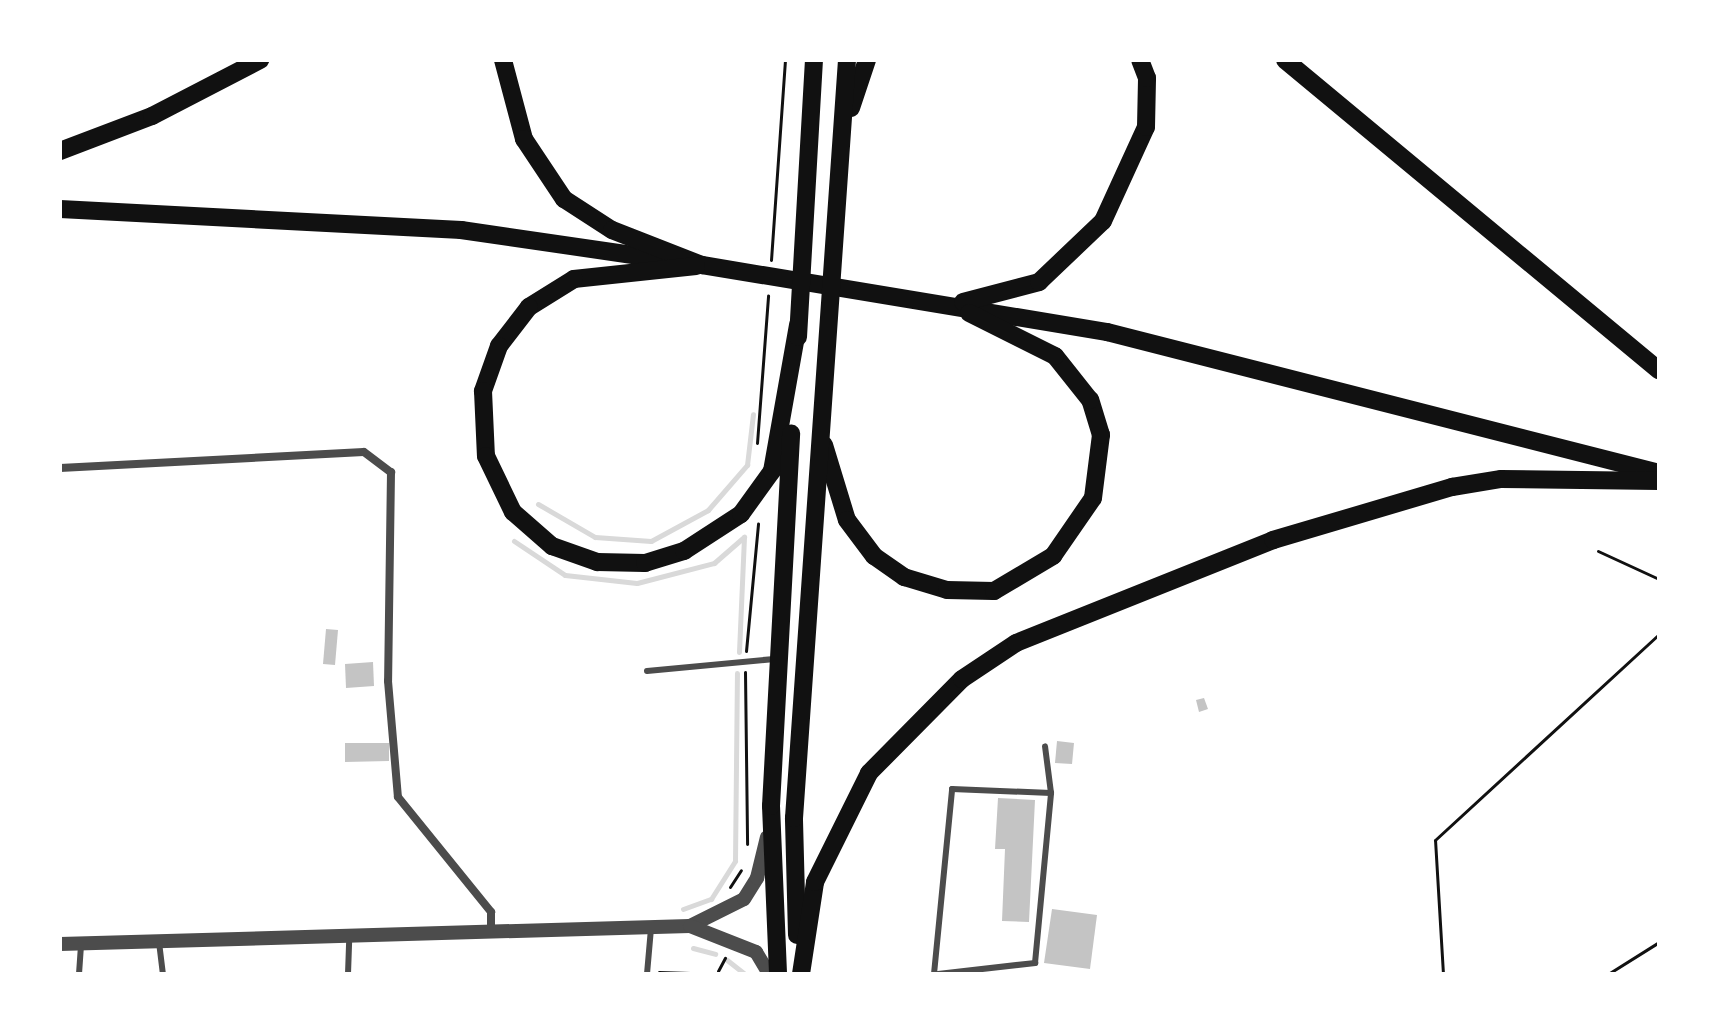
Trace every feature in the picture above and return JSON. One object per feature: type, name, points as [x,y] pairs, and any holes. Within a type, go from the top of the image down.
[{"type":"main road","points":[[60,151],[152,116],[260,60]]},
{"type":"main road","points":[[503,60],[524,139],[564,199],[612,230],[702,265]]},
{"type":"main road","points":[[807,60],[808,172]]},
{"type":"main road","points":[[778,974],[771,806],[774,659],[814,60]]},
{"type":"main road","points":[[801,974],[794,818],[847,60]]},
{"type":"main road","points":[[843,129],[867,60]]},
{"type":"main road","points":[[952,304],[1039,282],[1103,221],[1146,127],[1147,78],[1140,60]]},
{"type":"main road","points":[[1285,60],[1659,370]]},
{"type":"main road","points":[[60,209],[446,229],[952,304],[1335,386],[1659,473]]},
{"type":"main road","points":[[702,265],[574,279],[529,307],[499,346],[483,391],[486,456],[513,512],[552,546],[597,562],[645,563],[684,551],[741,514],[772,471],[798,325]]},
{"type":"main road","points":[[821,434],[847,520],[874,556],[904,577],[947,590],[994,591],[1053,556],[1093,498],[1101,435],[1090,400],[1055,356],[952,304]]},
{"type":"main road","points":[[801,974],[815,882],[869,773],[962,679],[1016,643],[1273,540],[1452,487],[1501,479],[1659,481]]},
{"type":"street","points":[[60,468],[364,452],[391,472],[388,681],[398,797],[491,912],[491,935]]},
{"type":"street","points":[[690,926],[751,889],[771,806]]},
{"type":"street","points":[[60,944],[491,935],[690,926],[756,952],[769,974]]},
{"type":"lane","points":[[647,671],[774,659]]},
{"type":"lane","points":[[1045,746],[1051,793],[1035,963],[936,974],[952,789],[1051,793]]},
{"type":"lane","points":[[647,974],[651,928]]},
{"type":"lane","points":[[348,974],[349,937]]},
{"type":"lane","points":[[159,942],[163,974]]},
{"type":"lane","points":[[79,974],[81,944]]},
{"type":"path","points":[[746,653],[761,516]]},
{"type":"path","points":[[1598,551],[1659,579]]},
{"type":"path","points":[[1443,974],[1435,840],[1659,634]]},
{"type":"path","points":[[724,896],[748,860],[745,668]]},
{"type":"path","points":[[1608,974],[1659,942]]},
{"type":"path","points":[[721,974],[730,947]]},
{"type":"building","points":[[326,629],[338,630],[335,665],[323,664]]},
{"type":"building","points":[[373,662],[374,686],[346,688],[345,664]]},
{"type":"building","points":[[1204,698],[1208,709],[1199,712],[1196,700]]},
{"type":"building","points":[[1057,741],[1074,743],[1072,764],[1055,763]]},
{"type":"building","points":[[345,743],[389,743],[389,761],[345,762]]},
{"type":"building","points":[[998,798],[1035,800],[1029,922],[1002,921],[1005,849],[995,849]]},
{"type":"building","points":[[1052,909],[1097,915],[1090,969],[1044,963]]},
{"type":"waterway","points":[[538,504],[595,537],[651,541],[708,510],[747,465],[753,414]]},
{"type":"waterway","points":[[514,541],[565,575],[637,583],[714,563],[744,537],[739,652]]},
{"type":"waterway","points":[[683,909],[711,899],[735,861],[737,673]]},
{"type":"waterway","points":[[693,948],[715,954]]},
{"type":"waterway","points":[[727,960],[745,974]]}]
